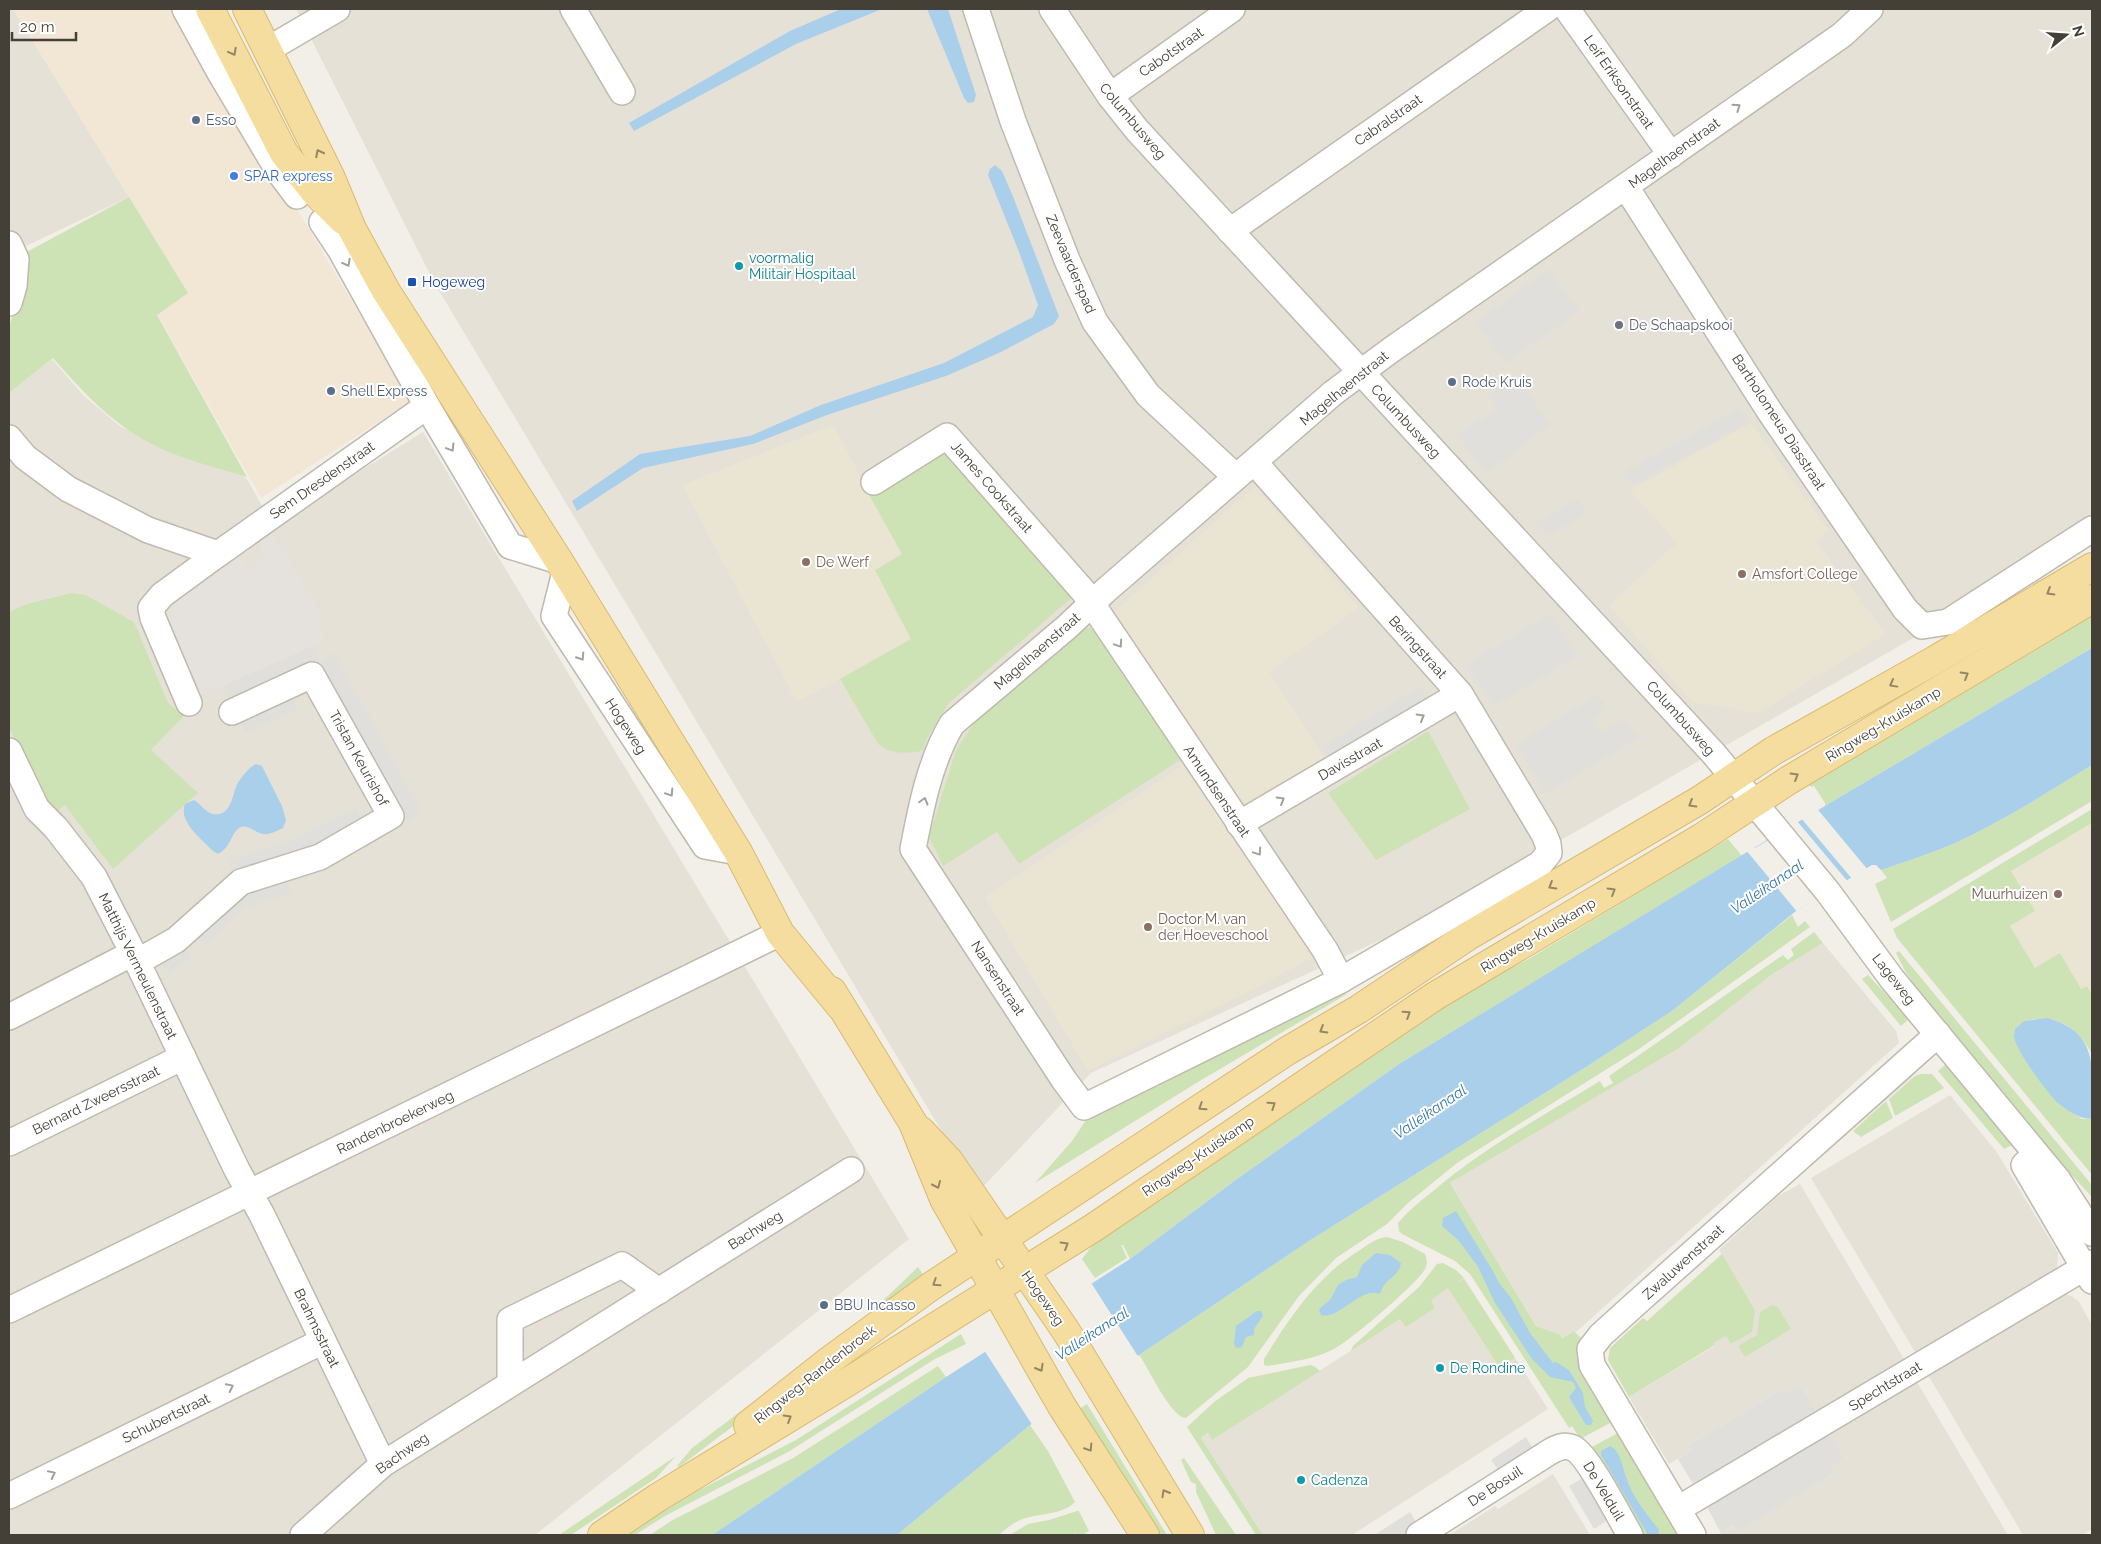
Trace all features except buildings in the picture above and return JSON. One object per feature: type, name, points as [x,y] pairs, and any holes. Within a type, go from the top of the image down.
[{"type":"main road","name":"Hogeweg","points":[[210,9],[284,152],[316,192],[352,229]]},
{"type":"main road","name":"Hogeweg","points":[[247,9],[332,178],[352,229],[402,316],[562,567],[738,852],[780,932],[841,1007]]},
{"type":"main road","name":"Ringweg-Kruiskamp","points":[[1002,1239],[1287,1051],[1359,1008],[1468,936],[1691,805],[1773,751],[1936,660],[2092,567]]},
{"type":"main road","name":"Ringweg-Kruiskamp","points":[[994,1289],[1093,1228],[1435,996],[1701,838],[1754,802],[2092,599]]},
{"type":"main road","name":"Hogeweg","points":[[738,852],[796,923],[841,1007],[913,1123],[944,1199],[994,1289],[1063,1408],[1145,1535]]},
{"type":"main road","name":"Hogeweg","points":[[913,1123],[949,1161],[1049,1308],[1190,1535]]},
{"type":"main road","name":"Ringweg-Randenbroek","points":[[657,1498],[830,1360],[930,1287],[1002,1239]]},
{"type":"main road","name":"Ringweg-Randenbroek","points":[[602,1535],[657,1498],[846,1383],[994,1289]]},
{"type":"street","points":[[185,9],[219,71],[280,172],[297,196]]},
{"type":"street","points":[[267,50],[337,9]]},
{"type":"street","points":[[573,9],[622,92]]},
{"type":"street","name":"Zeevaarderspad","points":[[976,9],[1013,121],[1067,260],[1095,322],[1148,395],[1245,470]]},
{"type":"street","name":"Columbusweg","points":[[1052,9],[1110,96],[1138,130],[1670,705],[1754,802]]},
{"type":"street","name":"Cabotstraat","points":[[1110,96],[1232,9]]},
{"type":"street","name":"Cabralstraat","points":[[1230,231],[1547,9]]},
{"type":"street","name":"Leif Eriksonstraat","points":[[1567,9],[1671,155]]},
{"type":"street","name":"Magelhaenstraat","points":[[912,849],[940,745],[952,724],[1067,627],[1332,393],[1842,34],[1870,9]]},
{"type":"street","name":"Bartholomeus Diasstraat","points":[[1626,187],[1770,412],[1905,609],[1922,626],[1948,622],[2092,528]]},
{"type":"street","points":[[322,222],[340,249],[426,406],[510,546],[562,567]]},
{"type":"street","points":[[9,244],[16,259],[14,286],[9,302]]},
{"type":"street","name":"Sem Dresdenstraat","points":[[189,703],[153,618],[152,608],[162,595],[426,406]]},
{"type":"street","name":"James Cookstraat","points":[[874,482],[947,436],[1084,592],[1092,604]]},
{"type":"street","points":[[9,438],[25,457],[68,489],[148,530],[218,554]]},
{"type":"street","name":"Beringstraat","points":[[1245,470],[1460,694],[1544,834],[1548,844],[1549,853],[1540,864],[1341,980]]},
{"type":"street","name":"Amundsenstraat","points":[[1092,604],[1325,950],[1341,980]]},
{"type":"street","name":"Tristan Keurishof","points":[[135,958],[176,940],[241,882],[320,856],[391,816],[312,676],[232,712]]},
{"type":"street","name":"Davisstraat","points":[[1239,824],[1460,694]]},
{"type":"street","name":"Matthijs Vermeulenstraat","points":[[9,751],[37,809],[56,828],[94,877],[250,1193]]},
{"type":"street","name":"Lageweg","points":[[1754,802],[1828,892],[1892,979],[2058,1180],[2092,1233]]},
{"type":"street","name":"Nansenstraat","points":[[912,849],[1084,1107],[1341,980]]},
{"type":"street","name":"Randenbroekerweg","points":[[9,1310],[780,932]]},
{"type":"street","points":[[9,1016],[135,958]]},
{"type":"street","name":"Zwaluwenstraat","points":[[1693,1535],[1592,1365],[1590,1349],[1601,1335],[1633,1306],[1938,1034]]},
{"type":"street","name":"Bernard Zweersstraat","points":[[9,1143],[183,1057]]},
{"type":"street","points":[[2036,1154],[2024,1165],[2090,1271]]},
{"type":"street","name":"Bachweg","points":[[303,1535],[383,1464],[510,1382],[851,1170]]},
{"type":"street","name":"Lageweg","points":[[2058,1180],[2092,1208]]},
{"type":"street","name":"Brahmsstraat","points":[[250,1193],[383,1464]]},
{"type":"street","points":[[510,1382],[510,1320],[622,1265],[659,1291]]},
{"type":"street","name":"Spechtstraat","points":[[1678,1509],[2090,1271]]},
{"type":"street","name":"Schubertstraat","points":[[9,1496],[323,1341]]},
{"type":"street","name":"De Bosuil","points":[[1418,1535],[1548,1452],[1561,1447],[1575,1449]]},
{"type":"street","name":"De Velduil","points":[[1575,1449],[1587,1462],[1630,1535]]},
{"type":"shaded area","points":[[9,9],[13,9],[129,197],[9,254]]},
{"type":"shaded area","points":[[13,9],[178,9],[411,401],[261,498],[157,314],[188,293]]},
{"type":"shaded area","points":[[296,9],[2092,9],[2092,528],[1943,621],[1411,926],[1091,1073],[978,1192],[435,284]]},
{"type":"shaded area","points":[[1548,269],[1579,311],[1506,363],[1476,323]]},
{"type":"shaded area","points":[[52,359],[84,396],[121,427],[226,461],[247,479],[273,525],[423,432],[909,1239],[535,1535],[9,1535],[9,393]]},
{"type":"shaded area","points":[[1517,377],[1550,425],[1487,473],[1457,435],[1498,408],[1488,394]]},
{"type":"shaded area","points":[[1739,408],[1749,422],[1633,485],[1622,474]]},
{"type":"shaded area","name":"Amsfort College","points":[[1751,423],[1828,530],[1816,541],[1886,634],[1758,713],[1692,702],[1609,605],[1677,543],[1630,490]]},
{"type":"shaded area","name":"De Werf","points":[[833,425],[902,554],[875,570],[911,639],[797,702],[682,485]]},
{"type":"shaded area","points":[[1255,486],[1359,608],[1269,672],[1324,757],[1243,810],[1112,614]]},
{"type":"shaded area","points":[[1577,500],[1588,513],[1548,535],[1537,522]]},
{"type":"shaded area","points":[[271,532],[321,612],[319,613],[324,642],[195,698],[163,624],[165,613],[238,556],[248,568],[266,555],[257,542]]},
{"type":"shaded area","points":[[1551,613],[1577,656],[1493,707],[1467,664]]},
{"type":"shaded area","points":[[313,646],[320,662],[230,702],[223,686]]},
{"type":"shaded area","points":[[334,653],[422,812],[407,821],[320,662]]},
{"type":"shaded area","points":[[1420,687],[1428,701],[1330,759],[1323,746]]},
{"type":"shaded area","points":[[292,694],[298,709],[245,733],[239,718]]},
{"type":"shaded area","points":[[1597,695],[1607,706],[1592,722],[1600,732],[1622,721],[1639,738],[1546,793],[1516,744]]},
{"type":"shaded area","name":"Doctor M. van der Hoeveschool","points":[[1185,764],[1313,957],[1088,1071],[985,897]]},
{"type":"shaded area","points":[[356,808],[363,822],[297,856],[234,876],[228,860],[292,840]]},
{"type":"shaded area","name":"Muurhuizen","points":[[2092,823],[2092,995],[2087,986],[2081,989],[2035,968],[2010,926],[2034,911],[2010,871]]},
{"type":"shaded area","points":[[287,877],[291,893],[243,908],[207,946],[195,934],[237,893]]},
{"type":"shaded area","points":[[1823,943],[1896,1031],[1899,1043],[1576,1332],[1574,1331],[1561,1338],[1559,1334],[1536,1326],[1450,1183],[1641,1070],[1771,975]]},
{"type":"shaded area","points":[[184,944],[192,957],[169,974],[160,960]]},
{"type":"shaded area","points":[[1911,1070],[1911,1078],[1813,1164],[1806,1164]]},
{"type":"shaded area","points":[[1950,1095],[1996,1151],[2058,1253],[2057,1268],[1915,1352],[1811,1178]]},
{"type":"shaded area","points":[[1800,1184],[1904,1359],[1816,1411],[1801,1386],[1788,1394],[1785,1388],[1688,1445],[1691,1451],[1669,1464],[1629,1397],[1715,1346],[1714,1343],[1726,1336],[1732,1344],[1755,1310],[1719,1250],[1778,1196]]},
{"type":"shaded area","points":[[1464,1278],[1548,1409],[1352,1535],[1263,1535],[1201,1438],[1209,1433],[1213,1439]]},
{"type":"shaded area","points":[[2066,1294],[2079,1302],[2092,1325],[2092,1529],[2082,1535],[2023,1535],[1928,1375]]},
{"type":"shaded area","points":[[1917,1382],[2008,1535],[1717,1535],[1735,1525],[1738,1530],[1835,1473],[1832,1467],[1845,1459],[1830,1434]]},
{"type":"shaded area","points":[[1801,1386],[1816,1411],[1693,1484],[1678,1459],[1691,1451],[1688,1445],[1785,1388],[1789,1393]]},
{"type":"shaded area","points":[[1830,1434],[1845,1459],[1832,1467],[1835,1473],[1738,1531],[1734,1525],[1721,1533],[1707,1507]]},
{"type":"shaded area","points":[[1526,1437],[1534,1450],[1500,1472],[1491,1460]]},
{"type":"shaded area","points":[[1553,1474],[1590,1535],[1449,1535],[1495,1506],[1498,1509]]},
{"type":"shaded area","points":[[1583,1478],[1608,1520],[1594,1529],[1569,1486]]},
{"type":"shaded area","points":[[1410,1512],[1418,1525],[1402,1535],[1376,1534]]},
{"type":"green space","points":[[129,197],[188,293],[157,315],[247,477],[173,454],[136,435],[97,405],[53,358],[9,393],[9,328],[21,282],[21,255]]},
{"type":"green space","points":[[946,450],[1074,596],[949,703],[927,738],[923,751],[894,752],[878,744],[840,679],[911,639],[875,570],[902,554],[868,493]]},
{"type":"green space","points":[[71,593],[86,595],[134,622],[168,703],[184,716],[151,750],[198,793],[113,869],[65,805],[55,813],[28,767],[9,728],[9,612],[27,604]]},
{"type":"green space","points":[[2092,612],[2092,648],[1825,806],[1814,786],[1811,787],[1807,781]]},
{"type":"green space","points":[[1086,628],[1091,628],[1099,636],[1180,760],[1019,864],[997,832],[943,866],[929,837],[956,750],[975,722],[991,706]]},
{"type":"green space","points":[[1428,731],[1470,809],[1376,860],[1328,793]]},
{"type":"green space","points":[[2092,765],[2092,801],[1891,922],[1875,884],[1887,878],[1881,870],[1953,844],[2024,807]]},
{"type":"green space","points":[[2092,809],[2092,823],[2011,871],[2035,911],[2010,926],[2035,968],[2060,953],[2081,989],[2087,986],[2092,995],[2092,1054],[2079,1036],[2064,1024],[2046,1019],[2024,1021],[2036,1075],[2059,1104],[2082,1119],[2092,1118],[2092,1175],[1897,938],[1893,929]]},
{"type":"green space","points":[[1728,839],[1742,856],[1399,1064],[1237,1179],[1130,1259],[1123,1245],[1121,1245],[1127,1258],[1095,1278],[1082,1259],[1095,1242],[1381,1043],[1485,981],[1525,961]]},
{"type":"green space","points":[[1792,915],[1798,927],[1805,921],[1810,927],[1639,1049],[1457,1163],[1408,1203],[1387,1224],[1336,1258],[1299,1296],[1248,1367],[1186,1418],[1173,1410],[1139,1355],[1309,1241],[1672,1011]]},
{"type":"green space","points":[[1814,932],[1823,943],[1771,975],[1679,1048],[1450,1183],[1536,1326],[1559,1334],[1562,1338],[1574,1331],[1582,1339],[1577,1346],[1577,1357],[1614,1421],[1580,1439],[1572,1426],[1569,1428],[1470,1274],[1455,1261],[1402,1234],[1399,1231],[1398,1223],[1423,1199],[1493,1147],[1600,1081],[1604,1088],[1613,1083],[1609,1076],[1783,955],[1788,960],[1794,955],[1791,949]]},
{"type":"green space","points":[[1899,951],[2092,1185],[2092,1197],[2063,1166],[1919,992],[1896,953]]},
{"type":"green space","points":[[1868,975],[1909,1019],[1901,1026],[1862,979]]},
{"type":"green space","points":[[1321,994],[1347,994],[1198,1082],[1035,1183],[1072,1141],[1088,1117]]},
{"type":"green space","points":[[1946,1064],[2012,1145],[2004,1149],[1938,1071]]},
{"type":"green space","points":[[1932,1074],[1944,1088],[1895,1116],[1889,1099],[1915,1076]]},
{"type":"green space","points":[[1886,1101],[1893,1118],[1861,1137],[1853,1131]]},
{"type":"green space","points":[[1387,1237],[1403,1242],[1425,1254],[1426,1267],[1410,1287],[1367,1325],[1332,1350],[1301,1360],[1268,1366],[1264,1365],[1264,1359],[1294,1313],[1318,1285],[1345,1260],[1373,1242]]},
{"type":"green space","points":[[1722,1254],[1755,1310],[1752,1332],[1731,1344],[1726,1336],[1714,1343],[1715,1345],[1629,1397],[1608,1360],[1610,1348],[1643,1318],[1647,1321]]},
{"type":"green space","points":[[1443,1263],[1456,1270],[1464,1278],[1456,1283],[1464,1279],[1515,1358],[1500,1368],[1448,1288],[1431,1300],[1435,1308],[1406,1327],[1400,1319],[1351,1351],[1353,1346],[1419,1287],[1437,1264]]},
{"type":"green space","points":[[918,1267],[926,1279],[809,1360],[869,1314]]},
{"type":"green space","points":[[1772,1305],[1778,1307],[1791,1329],[1745,1357],[1738,1346],[1757,1335],[1760,1312]]},
{"type":"green space","points":[[961,1334],[966,1344],[935,1359],[788,1452],[665,1516],[635,1535],[623,1535],[657,1512],[796,1440]]},
{"type":"green space","points":[[1310,1365],[1320,1371],[1212,1440],[1208,1433],[1201,1438],[1263,1535],[1256,1535],[1187,1427],[1214,1402],[1248,1378]]},
{"type":"green space","points":[[938,1366],[946,1377],[712,1535],[650,1535],[671,1521],[793,1458]]},
{"type":"green space","points":[[798,1368],[798,1377],[679,1467],[677,1466],[692,1448]]},
{"type":"green space","points":[[1087,1404],[1167,1535],[1158,1535],[1078,1410]]},
{"type":"green space","points":[[1030,1425],[1048,1451],[1075,1502],[1058,1511],[1022,1519],[999,1535],[897,1535]]},
{"type":"green space","points":[[1620,1432],[1682,1535],[1637,1535],[1586,1450]]},
{"type":"green space","points":[[676,1456],[656,1478],[571,1535],[559,1535]]},
{"type":"green space","points":[[1184,1458],[1236,1535],[1216,1535],[1196,1492],[1196,1484],[1191,1482],[1181,1460]]},
{"type":"green space","points":[[1079,1511],[1089,1531],[1082,1535],[1075,1533],[1072,1535],[1010,1535],[1028,1524],[1049,1520]]},
{"type":"water","points":[[841,9],[882,9],[796,44],[634,131],[629,123],[790,31]]},
{"type":"water","points":[[927,9],[948,9],[976,95],[974,102],[968,103],[964,98]]},
{"type":"water","points":[[995,165],[1002,171],[1012,194],[1059,316],[1054,324],[1001,352],[946,376],[827,415],[753,444],[643,468],[577,511],[572,501],[640,454],[750,436],[821,405],[944,363],[1033,317],[1038,305],[988,175],[990,169]]},
{"type":"water","name":"Valleikanaal","points":[[2092,648],[2092,765],[2024,807],[1953,844],[1881,870],[1876,865],[1872,865],[1796,911],[1672,1011],[1309,1241],[1139,1355],[1030,1425],[897,1535],[712,1535],[946,1377],[1130,1259],[1237,1179],[1399,1064],[1747,852]]},
{"type":"water","points":[[256,764],[262,766],[282,806],[286,820],[283,828],[264,834],[247,827],[241,827],[235,832],[223,851],[218,854],[197,836],[188,824],[184,811],[185,804],[194,800],[210,813],[223,813],[229,806],[239,780],[247,770]]},
{"type":"water","points":[[2047,1018],[2064,1024],[2077,1033],[2085,1044],[2090,1056],[2092,1070],[2092,1118],[2088,1119],[2079,1116],[2059,1104],[2033,1072],[2016,1043],[2015,1029],[2024,1021]]},
{"type":"water","points":[[1456,1211],[1499,1283],[1511,1298],[1530,1333],[1553,1363],[1556,1362],[1569,1370],[1583,1393],[1585,1407],[1593,1421],[1591,1425],[1586,1425],[1569,1397],[1576,1388],[1573,1382],[1550,1377],[1532,1359],[1495,1303],[1478,1267],[1459,1241],[1442,1226],[1443,1218]]},
{"type":"water","points":[[1376,1253],[1390,1255],[1401,1263],[1400,1268],[1385,1284],[1381,1292],[1358,1298],[1335,1313],[1321,1315],[1319,1309],[1330,1300],[1338,1285],[1346,1280],[1357,1277],[1362,1265]]},
{"type":"water","points":[[1257,1311],[1261,1311],[1263,1316],[1254,1329],[1254,1335],[1246,1337],[1242,1347],[1236,1348],[1234,1344],[1236,1326]]},
{"type":"water","points":[[1610,1446],[1619,1455],[1632,1492],[1659,1530],[1658,1535],[1648,1535],[1601,1455],[1601,1451]]},
{"type":"pier","points":[[1818,809],[1868,870],[1853,880],[1801,818]]},
{"type":"pier","points":[[1797,821],[1849,883],[1845,882],[1798,910],[1798,913],[1746,850],[1753,846],[1755,848],[1792,826],[1791,824]]},
{"type":"pier","points":[[1090,1281],[1139,1358],[1033,1426],[984,1350]]},
{"type":"place","name":"Esso","points":[[196,120]]},
{"type":"place","name":"SPAR express","points":[[234,176]]},
{"type":"place","name":"voormalig Militair Hospitaal","points":[[739,266]]},
{"type":"place","name":"Hogeweg","points":[[412,282]]},
{"type":"place","name":"De Schaapskooi","points":[[1619,325]]},
{"type":"place","name":"Rode Kruis","points":[[1452,382]]},
{"type":"place","name":"Shell Express","points":[[331,391]]},
{"type":"place","name":"De Werf","points":[[806,562]]},
{"type":"place","name":"Amsfort College","points":[[1742,574]]},
{"type":"place","name":"Muurhuizen","points":[[2058,894]]},
{"type":"place","name":"Doctor M. van der Hoeveschool","points":[[1148,927]]},
{"type":"place","name":"BBU Incasso","points":[[824,1305]]},
{"type":"place","name":"De Rondine","points":[[1440,1368]]},
{"type":"place","name":"Cadenza","points":[[1301,1480]]}]
